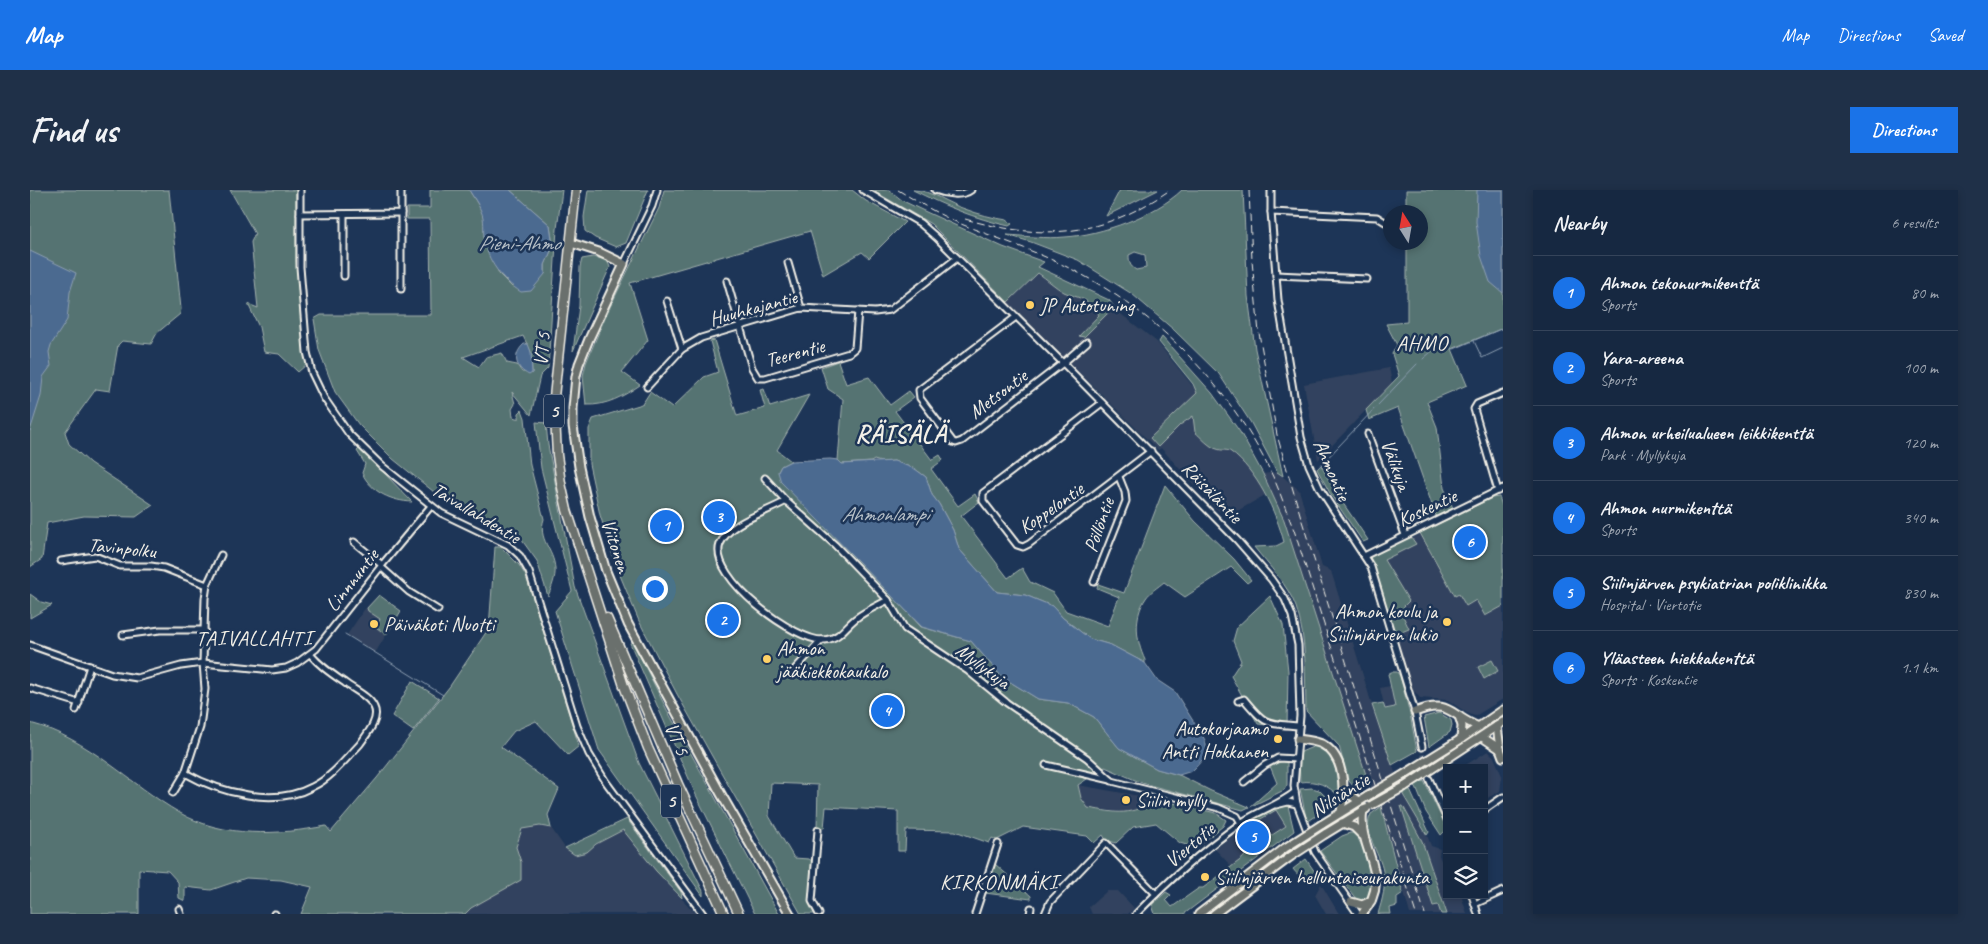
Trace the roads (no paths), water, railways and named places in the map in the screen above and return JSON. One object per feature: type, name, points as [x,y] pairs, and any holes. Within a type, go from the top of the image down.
[{"type":"highway","name":"5","points":[[571,243],[576,190]]},
{"type":"highway","name":"VT 5","points":[[571,243],[556,366],[554,417],[561,483],[567,510],[624,686],[648,748],[724,914]]},
{"type":"highway","name":"VT 5","points":[[589,575],[678,784],[740,914]]},
{"type":"main road","points":[[571,243],[599,252],[624,264]]},
{"type":"main road","name":"Viitonen","points":[[624,264],[589,338],[579,364],[575,383],[573,426],[579,467],[590,517],[606,571],[628,624],[721,794],[790,914]]},
{"type":"main road","points":[[1414,712],[1428,707],[1439,706],[1448,708],[1479,727]]},
{"type":"main road","name":"Nilsiäntie","points":[[1199,914],[1285,848],[1461,739],[1503,710]]},
{"type":"main road","points":[[1458,715],[1462,726],[1461,739]]},
{"type":"main road","points":[[1500,724],[1500,749],[1503,757]]},
{"type":"main road","name":"Nilsiäntie","points":[[1214,914],[1223,910],[1290,857],[1500,724]]},
{"type":"main road","points":[[1482,737],[1500,749]]},
{"type":"main road","points":[[1298,739],[1319,742],[1333,753],[1339,765],[1344,790],[1341,812]]},
{"type":"main road","points":[[1344,790],[1359,801]]},
{"type":"main road","points":[[1360,914],[1375,892],[1376,876],[1362,835],[1363,810]]},
{"type":"main road","points":[[1342,824],[1354,827],[1362,835]]},
{"type":"main road","points":[[1351,902],[1362,905],[1371,900]]},
{"type":"street","name":"Taivallahdentie","points":[[300,190],[302,296],[307,352],[312,373],[324,398],[349,434],[382,466],[431,506],[441,513],[508,545],[520,556],[529,572],[541,606],[577,726],[588,754],[606,782],[704,914]]},
{"type":"street","points":[[401,190],[401,288]]},
{"type":"street","points":[[624,264],[658,190]]},
{"type":"street","name":"Räisäläntie","points":[[863,190],[920,223],[957,258],[1151,451],[1237,540],[1285,599],[1292,616],[1298,645],[1299,726],[1295,792],[1297,804],[1314,852],[1360,914]]},
{"type":"street","points":[[935,190],[954,194],[968,193],[971,190]]},
{"type":"street","name":"Ahmontie","points":[[1271,190],[1276,274],[1293,396],[1301,437],[1309,465],[1320,489],[1370,567],[1414,712],[1422,747]]},
{"type":"street","points":[[1271,212],[1377,217],[1383,221]]},
{"type":"street","points":[[300,214],[401,213]]},
{"type":"street","points":[[344,214],[344,276]]},
{"type":"street","name":"Huuhkajantie","points":[[647,387],[682,349],[701,338],[800,308],[884,312],[890,310],[957,258]]},
{"type":"street","points":[[788,263],[800,308]]},
{"type":"street","points":[[1276,274],[1367,279]]},
{"type":"street","points":[[727,281],[740,326]]},
{"type":"street","points":[[667,301],[682,349]]},
{"type":"street","name":"Teerentie","points":[[740,326],[754,374],[758,378],[765,378],[849,353],[855,348],[858,311]]},
{"type":"street","name":"Metsontie","points":[[1016,317],[919,390],[919,397],[951,441],[956,443],[962,441],[1063,363]]},
{"type":"street","points":[[1063,363],[1087,342]]},
{"type":"street","points":[[1500,490],[1474,409],[1477,404],[1503,393]]},
{"type":"street","name":"Koppelontie","points":[[1102,403],[983,493],[982,498],[1015,543],[1023,547],[1119,477],[1151,451]]},
{"type":"street","name":"Välikuja","points":[[1368,434],[1405,535]]},
{"type":"street","name":"Pöllöntie","points":[[1094,582],[1126,500],[1119,477]]},
{"type":"street","name":"Myllykuja","points":[[765,478],[786,502],[835,545],[888,600],[905,629],[968,671],[1007,703],[1087,758],[1112,780],[1219,808],[1237,816],[1241,822]]},
{"type":"street","name":"Koskentie","points":[[1364,556],[1500,490]]},
{"type":"street","points":[[786,502],[768,512],[746,518],[728,534],[719,546],[725,569],[734,584],[764,612],[802,635],[822,640],[838,636],[855,619],[888,600]]},
{"type":"street","name":"Linnnuntie","points":[[30,645],[112,674],[137,678],[182,666],[203,663],[272,670],[286,668],[316,649],[431,506]]},
{"type":"street","points":[[354,542],[409,592],[438,610]]},
{"type":"street","name":"Tavinpolku","points":[[61,561],[95,556],[120,566],[164,568],[207,585]]},
{"type":"street","points":[[173,793],[185,774],[201,719],[205,689],[203,663],[207,585],[221,556]]},
{"type":"street","points":[[123,635],[160,630],[204,630]]},
{"type":"street","points":[[795,669],[822,640]]},
{"type":"street","points":[[185,774],[228,791],[250,796],[270,797],[300,792],[313,787],[333,772],[363,740],[373,724],[376,712],[371,701],[325,669],[310,654]]},
{"type":"street","points":[[76,710],[90,666]]},
{"type":"street","points":[[30,688],[78,703]]},
{"type":"street","points":[[1238,701],[1244,700],[1260,719],[1270,724],[1299,726]]},
{"type":"street","points":[[1244,782],[1265,765],[1278,758],[1296,760]]},
{"type":"street","points":[[1046,765],[1112,780]]},
{"type":"street","points":[[1428,779],[1443,811]]},
{"type":"street","name":"Viertotie","points":[[1136,914],[1200,854],[1241,822],[1295,792]]},
{"type":"street","points":[[1485,809],[1503,797]]},
{"type":"street","name":"Viertotie","points":[[1268,807],[1288,802],[1297,804]]},
{"type":"street","points":[[818,830],[812,901],[814,909],[819,914]]},
{"type":"street","points":[[1045,914],[1050,902],[1106,843],[1156,894]]},
{"type":"street","points":[[975,914],[998,844]]},
{"type":"street","points":[[1475,904],[1503,890]]},
{"type":"street","points":[[1473,899],[1478,914]]},
{"type":"water","name":"Pieni-Ahmo","points":[[469,190],[510,190],[550,225],[553,246],[545,265],[545,274],[531,291],[521,292],[514,287],[502,276],[492,262],[484,238],[482,214]]},
{"type":"water","points":[[1477,190],[1503,190],[1503,293],[1490,282],[1481,256],[1476,222]]},
{"type":"water","points":[[30,251],[76,273],[70,292],[67,320],[51,345],[49,352],[51,366],[43,377],[41,396],[30,431]]},
{"type":"water","points":[[524,344],[528,344],[531,352],[532,373],[529,375],[521,369],[517,361],[518,352]]},
{"type":"water","name":"Ahmonlampi","points":[[838,460],[842,464],[894,461],[915,469],[926,477],[932,495],[953,530],[959,549],[997,592],[1025,595],[1052,606],[1063,618],[1090,639],[1111,645],[1145,663],[1157,680],[1175,692],[1205,740],[1207,750],[1203,759],[1192,771],[1179,775],[1157,769],[1119,748],[1094,717],[1068,703],[1038,699],[1002,677],[971,641],[922,627],[781,482],[778,472],[781,466],[791,461]]},
{"type":"waterway","points":[[1423,359],[1440,344],[1454,349],[1503,328]]},
{"type":"waterway","points":[[1474,341],[1482,358],[1503,348]]},
{"type":"waterway","points":[[1319,467],[1417,364]]},
{"type":"waterway","points":[[345,634],[443,695]]},
{"type":"tunnel","points":[[1422,747],[1429,779]]},
{"type":"railway","points":[[898,190],[953,220],[1067,267],[1100,285],[1132,306],[1189,356],[1214,384],[1237,415],[1258,447],[1275,481],[1294,530],[1416,914]]},
{"type":"railway","points":[[965,219],[1021,230],[1046,232],[1071,230],[1096,226],[1120,217],[1145,206],[1170,190]]},
{"type":"railway","points":[[1249,190],[1252,261],[1259,333],[1277,435],[1302,521],[1425,914]]},
{"type":"place","name":"JP Autotuning","points":[[1030,305]]},
{"type":"place","name":"Ahmon urheilualueen leikkikenttä","points":[[719,517]]},
{"type":"place","name":"Ahmon tekonurmikenttä","points":[[666,526]]},
{"type":"place","name":"Yläasteen hiekkakenttä","points":[[1470,542]]},
{"type":"place","name":"Yara-areena","points":[[723,620]]},
{"type":"place","name":"Ahmon koulu ja Siilinjärven lukio","points":[[1447,622]]},
{"type":"place","name":"Päiväkoti Nuotti","points":[[374,624]]},
{"type":"place","name":"Ahmon jääkiekkokaukalo","points":[[767,659]]},
{"type":"place","name":"Ahmon nurmikenttä","points":[[887,711]]},
{"type":"place","name":"Autokorjaamo Antti Hokkanen","points":[[1278,739]]},
{"type":"place","name":"Siilin mylly","points":[[1126,800]]},
{"type":"place","name":"Siilinjärven psykiatrian poliklinikka","points":[[1253,837]]},
{"type":"place","name":"Siilinjärven helluntaiseurakunta","points":[[1205,877]]},
{"type":"district","name":"AHMO","points":[[1422,343]]},
{"type":"district","name":"RÄISÄLÄ","points":[[901,434]]},
{"type":"district","name":"TAIVALLAHTI","points":[[254,638]]},
{"type":"district","name":"KIRKONMÄKI","points":[[999,882]]}]
